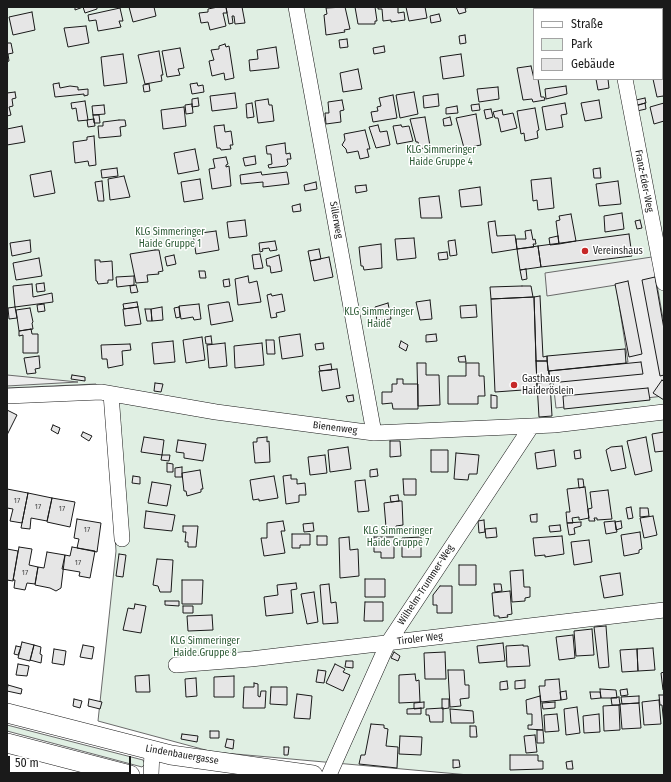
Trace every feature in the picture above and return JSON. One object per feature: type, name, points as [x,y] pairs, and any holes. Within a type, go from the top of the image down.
[{"type":"street","name":"Sillerweg","points":[[296,7],[374,432]]},
{"type":"street","name":"Franz-Eder-Weg","points":[[625,80],[664,283]]},
{"type":"street","name":"Bienenweg","points":[[7,396],[101,392],[216,412],[374,432],[531,427],[664,412]]},
{"type":"street","points":[[111,394],[122,539]]},
{"type":"street","name":"Wilhelm-Trummer-Weg","points":[[329,775],[388,643],[531,427]]},
{"type":"street","name":"Tiroler Weg","points":[[176,665],[251,659],[664,610]]},
{"type":"street","name":"Lindenbauergasse","points":[[7,713],[171,755],[313,775]]},
{"type":"street","points":[[7,743],[130,775]]},
{"type":"street","points":[[151,775],[152,751]]},
{"type":"green space","name":"KLG Simmeringer Haide","points":[[7,7],[664,7],[664,775],[469,775],[213,752],[98,721],[116,551],[106,397],[96,384],[7,388]]},
{"type":"green space","points":[[7,725],[143,760],[145,764],[142,767],[7,731]]},
{"type":"shaded area","points":[[652,257],[664,324],[664,396],[556,408],[552,372],[628,362],[616,285],[547,296],[545,273]]},
{"type":"shaded area","points":[[7,375],[78,382],[7,386]]},
{"type":"building","points":[[75,7],[83,7],[75,10]]},
{"type":"building","points":[[83,7],[97,7],[97,9],[85,13]]},
{"type":"building","points":[[129,7],[154,7],[156,16],[133,22]]},
{"type":"building","points":[[226,7],[227,13],[223,13],[226,26],[210,30],[208,22],[201,23],[199,13],[208,12],[208,9]]},
{"type":"building","points":[[226,7],[242,7],[245,23],[235,24],[234,16],[232,16],[233,23],[229,24]]},
{"type":"building","points":[[345,7],[350,29],[344,30],[345,32],[326,35],[324,15],[327,14],[326,8]]},
{"type":"building","points":[[355,7],[375,7],[377,21],[375,21],[375,24],[358,24]]},
{"type":"building","points":[[378,7],[398,7],[398,13],[404,12],[405,20],[391,22],[391,20],[383,21],[382,9],[378,9]]},
{"type":"building","points":[[406,7],[425,7],[427,18],[409,21]]},
{"type":"building","points":[[456,7],[472,7],[465,8],[466,12],[459,14]]},
{"type":"building","points":[[120,8],[123,21],[119,21],[121,27],[98,31],[96,20],[89,21],[88,15]]},
{"type":"building","points":[[32,12],[35,30],[13,35],[9,17]]},
{"type":"building","points":[[439,14],[441,21],[431,23],[430,16]]},
{"type":"building","points":[[86,26],[89,43],[68,47],[64,28]]},
{"type":"building","points":[[465,35],[466,43],[460,44],[459,36]]},
{"type":"building","points":[[347,39],[348,47],[340,48],[339,40]]},
{"type":"building","points":[[7,43],[11,43],[13,53],[8,54],[9,61],[7,62]]},
{"type":"building","points":[[225,44],[226,47],[229,46],[234,78],[225,80],[224,73],[212,76],[209,61],[214,60],[211,50],[219,49],[219,46]]},
{"type":"building","points":[[384,46],[385,52],[374,54],[373,48]]},
{"type":"building","points":[[276,47],[279,68],[250,71],[249,60],[258,59],[257,50]]},
{"type":"building","points":[[180,48],[184,68],[178,69],[180,75],[167,77],[162,51]]},
{"type":"building","points":[[663,49],[664,49],[663,70]]},
{"type":"building","points":[[159,51],[163,75],[161,75],[162,81],[145,84],[138,55]]},
{"type":"building","points":[[123,54],[127,83],[104,86],[101,57]]},
{"type":"building","points":[[461,54],[464,76],[443,79],[440,57]]},
{"type":"building","points":[[531,66],[533,80],[538,80],[541,97],[544,97],[545,100],[533,102],[532,99],[523,100],[517,68]]},
{"type":"building","points":[[358,69],[362,89],[343,92],[340,73]]},
{"type":"building","points":[[664,77],[664,98],[663,96],[657,97],[653,80],[663,80]]},
{"type":"building","points":[[596,80],[608,80],[609,88],[598,90]]},
{"type":"building","points":[[59,83],[60,88],[70,86],[78,87],[78,90],[88,89],[88,95],[84,96],[84,94],[55,97],[53,84]]},
{"type":"building","points":[[197,83],[198,86],[203,85],[204,92],[192,94],[190,84]]},
{"type":"building","points":[[149,84],[150,91],[144,92],[143,85]]},
{"type":"building","points":[[566,86],[567,94],[546,99],[545,89]]},
{"type":"building","points":[[498,87],[499,99],[479,102],[477,89]]},
{"type":"building","points":[[15,92],[16,98],[12,99],[13,106],[9,107],[11,115],[7,116],[7,93]]},
{"type":"building","points":[[414,92],[418,114],[400,118],[396,95]]},
{"type":"building","points":[[235,93],[237,108],[212,111],[210,96]]},
{"type":"building","points":[[438,94],[439,106],[424,108],[423,96]]},
{"type":"building","points":[[393,95],[397,118],[373,122],[371,112],[378,111],[377,107],[381,106],[379,98]]},
{"type":"building","points":[[198,98],[199,106],[192,107],[192,99]]},
{"type":"building","points":[[645,98],[646,103],[637,105],[636,100]]},
{"type":"building","points":[[268,99],[269,105],[272,105],[274,121],[258,123],[255,101]]},
{"type":"building","points":[[342,100],[344,110],[340,111],[341,122],[326,124],[325,113],[329,113],[328,102]]},
{"type":"building","points":[[599,100],[602,118],[585,121],[581,103]]},
{"type":"building","points":[[85,101],[88,120],[78,121],[76,108],[72,109],[71,103]]},
{"type":"building","points":[[252,103],[254,117],[247,118],[246,104]]},
{"type":"building","points":[[565,103],[567,114],[561,115],[563,127],[546,130],[542,107]]},
{"type":"building","points":[[645,103],[646,109],[637,111],[636,106]]},
{"type":"building","points":[[664,103],[664,121],[654,124],[650,107]]},
{"type":"building","points":[[192,104],[193,113],[186,114],[185,105]]},
{"type":"building","points":[[479,104],[480,110],[472,111],[471,105]]},
{"type":"building","points":[[104,105],[105,114],[93,115],[92,106]]},
{"type":"building","points":[[457,106],[458,113],[446,114],[446,108]]},
{"type":"building","points":[[184,107],[186,126],[163,129],[161,110]]},
{"type":"building","points":[[535,108],[539,130],[537,131],[538,138],[525,141],[524,133],[521,134],[517,111]]},
{"type":"building","points":[[491,109],[493,117],[486,119],[484,110]]},
{"type":"building","points":[[502,110],[503,115],[513,113],[517,128],[501,132],[498,118],[495,118],[493,112]]},
{"type":"building","points":[[476,114],[481,145],[464,148],[456,118]]},
{"type":"building","points":[[93,115],[99,115],[100,123],[94,123]]},
{"type":"building","points":[[425,117],[430,146],[420,149],[418,142],[416,142],[410,119]]},
{"type":"building","points":[[450,117],[452,125],[444,126],[443,119]]},
{"type":"building","points":[[94,119],[95,126],[88,127],[87,120]]},
{"type":"building","points":[[125,120],[126,126],[120,127],[121,136],[99,138],[98,126],[103,126],[103,122]]},
{"type":"building","points":[[224,125],[225,132],[231,131],[233,145],[230,145],[231,149],[221,150],[220,148],[217,148],[214,126]]},
{"type":"building","points":[[378,125],[380,132],[387,131],[390,145],[376,148],[369,127]]},
{"type":"building","points":[[401,125],[402,127],[409,126],[413,141],[397,144],[393,126]]},
{"type":"building","points":[[22,126],[25,142],[7,145],[7,129]]},
{"type":"building","points":[[365,130],[370,149],[367,149],[369,157],[360,159],[358,151],[347,153],[346,149],[342,145],[345,140],[344,134]]},
{"type":"building","points":[[94,136],[96,165],[89,166],[88,161],[75,163],[73,142],[87,140],[87,137]]},
{"type":"building","points":[[285,143],[286,154],[290,153],[291,159],[287,159],[288,164],[286,166],[269,168],[268,165],[272,164],[271,154],[267,154],[266,146]]},
{"type":"building","points":[[195,149],[199,170],[178,174],[174,153]]},
{"type":"building","points":[[255,156],[256,164],[245,166],[243,158]]},
{"type":"building","points":[[226,157],[228,164],[226,167],[229,166],[231,186],[212,189],[209,169],[215,168],[213,159]]},
{"type":"building","points":[[117,168],[118,176],[102,178],[101,170]]},
{"type":"building","points":[[600,168],[601,178],[594,178],[593,169]]},
{"type":"building","points":[[51,171],[55,193],[34,197],[30,175]]},
{"type":"building","points":[[261,172],[262,175],[287,172],[289,184],[263,187],[263,182],[241,184],[240,175]]},
{"type":"building","points":[[124,176],[130,197],[110,200],[108,179]]},
{"type":"building","points":[[551,178],[554,208],[538,210],[537,200],[533,201],[531,180]]},
{"type":"building","points":[[200,179],[203,199],[184,202],[181,182]]},
{"type":"building","points":[[102,181],[104,201],[98,201],[95,182]]},
{"type":"building","points":[[618,181],[621,204],[599,206],[596,184]]},
{"type":"building","points":[[316,182],[317,189],[305,191],[304,185]]},
{"type":"building","points":[[366,185],[367,191],[356,193],[355,186]]},
{"type":"building","points":[[480,187],[482,205],[461,207],[459,190]]},
{"type":"building","points":[[439,196],[442,218],[421,218],[419,198]]},
{"type":"building","points":[[300,204],[301,211],[293,212],[292,206]]},
{"type":"building","points":[[622,213],[624,229],[605,232],[604,216]]},
{"type":"building","points":[[571,214],[576,241],[559,244],[556,221],[560,220],[559,216]]},
{"type":"building","points":[[245,220],[247,236],[229,238],[227,222]]},
{"type":"building","points":[[640,220],[642,228],[637,229],[635,221]]},
{"type":"building","points":[[495,221],[497,236],[515,235],[517,249],[492,253],[488,222]]},
{"type":"building","points":[[531,230],[533,240],[535,239],[536,244],[533,244],[534,247],[517,249],[516,239],[526,239],[525,231]]},
{"type":"building","points":[[216,231],[219,250],[196,254],[193,234]]},
{"type":"building","name":"Vereinshaus","points":[[629,234],[632,256],[541,267],[538,246]]},
{"type":"building","points":[[558,236],[559,244],[550,245],[549,238]]},
{"type":"building","points":[[414,238],[416,258],[397,260],[395,239]]},
{"type":"building","points":[[30,240],[31,252],[12,256],[10,243]]},
{"type":"building","points":[[455,240],[457,255],[450,256],[448,241]]},
{"type":"building","points":[[275,241],[277,250],[270,251],[269,248],[262,249],[263,251],[260,252],[259,243]]},
{"type":"building","points":[[381,244],[382,268],[364,270],[363,266],[361,266],[359,247]]},
{"type":"building","points":[[538,246],[541,267],[520,270],[517,249]]},
{"type":"building","points":[[319,249],[321,259],[310,261],[308,251]]},
{"type":"building","points":[[159,250],[163,271],[158,272],[159,274],[147,275],[148,282],[136,283],[130,254]]},
{"type":"building","points":[[447,252],[448,259],[439,260],[438,253]]},
{"type":"building","points":[[260,254],[263,268],[254,269],[252,255]]},
{"type":"building","points":[[174,255],[176,264],[167,266],[165,257]]},
{"type":"building","points":[[279,255],[282,271],[271,273],[270,266],[267,266],[266,259]]},
{"type":"building","points":[[329,257],[333,277],[314,281],[310,261]]},
{"type":"building","points":[[39,258],[42,276],[16,280],[13,263]]},
{"type":"building","points":[[95,260],[100,260],[100,262],[112,261],[113,280],[108,280],[108,283],[98,284],[96,281]]},
{"type":"building","points":[[526,269],[527,279],[522,280],[520,270]]},
{"type":"building","points":[[199,271],[205,271],[206,278],[200,278]]},
{"type":"building","points":[[134,276],[134,285],[117,287],[116,277]]},
{"type":"building","points":[[248,276],[249,283],[257,281],[261,302],[238,305],[235,279]]},
{"type":"building","points":[[655,277],[664,329],[664,375],[660,376],[642,280]]},
{"type":"building","points":[[229,279],[230,286],[224,287],[223,280]]},
{"type":"building","points":[[628,281],[642,354],[629,357],[615,284]]},
{"type":"building","points":[[44,283],[45,291],[37,292],[36,284]]},
{"type":"building","points":[[32,284],[33,297],[52,293],[53,302],[15,307],[13,286]]},
{"type":"building","points":[[136,285],[138,292],[131,293],[130,286]]},
{"type":"building","points":[[531,286],[533,297],[491,299],[490,287]]},
{"type":"building","points":[[271,294],[272,296],[282,294],[285,311],[276,313],[277,317],[271,318],[267,295]]},
{"type":"building","points":[[540,296],[543,357],[547,356],[547,361],[536,361],[534,297]]},
{"type":"building","points":[[534,297],[537,389],[495,392],[491,299]]},
{"type":"building","points":[[430,300],[432,319],[420,320],[416,302]]},
{"type":"building","points":[[137,302],[138,307],[124,309],[123,304]]},
{"type":"building","points":[[229,302],[233,321],[211,325],[208,305]]},
{"type":"building","points":[[388,303],[391,319],[377,321],[375,307]]},
{"type":"building","points":[[44,304],[45,311],[38,312],[37,305]]},
{"type":"building","points":[[199,304],[201,319],[194,320],[193,317],[181,319],[179,306]]},
{"type":"building","points":[[476,305],[477,317],[461,318],[460,306]]},
{"type":"building","points":[[15,307],[17,318],[9,319],[8,308]]},
{"type":"building","points":[[138,307],[141,324],[125,326],[123,309]]},
{"type":"building","points":[[162,307],[163,320],[152,321],[151,309]]},
{"type":"building","points":[[179,307],[180,317],[176,318],[174,308]]},
{"type":"building","points":[[30,308],[33,329],[19,331],[16,310]]},
{"type":"building","points":[[145,309],[151,309],[152,321],[147,321]]},
{"type":"building","points":[[31,329],[32,334],[38,334],[38,353],[23,353],[23,335],[19,336],[19,331]]},
{"type":"building","points":[[300,334],[303,356],[282,359],[279,337]]},
{"type":"building","points":[[436,334],[437,341],[426,342],[426,335]]},
{"type":"building","points":[[211,336],[212,344],[206,344],[205,337]]},
{"type":"building","points":[[202,337],[205,360],[186,363],[183,340]]},
{"type":"building","points":[[266,340],[274,340],[275,354],[267,354]]},
{"type":"building","points":[[173,341],[175,362],[154,364],[152,343]]},
{"type":"building","points":[[401,341],[408,345],[406,351],[399,347]]},
{"type":"building","points":[[225,343],[227,366],[209,368],[207,345]]},
{"type":"building","points":[[262,343],[264,365],[235,368],[234,346]]},
{"type":"building","points":[[323,343],[324,349],[316,350],[315,344]]},
{"type":"building","points":[[130,344],[131,350],[122,351],[123,365],[108,368],[107,359],[102,359],[101,345]]},
{"type":"building","points":[[625,349],[626,363],[548,371],[547,356]]},
{"type":"building","points":[[39,356],[40,368],[35,369],[36,373],[27,374],[24,358]]},
{"type":"building","points":[[465,356],[466,362],[459,362],[458,357]]},
{"type":"building","points":[[536,361],[547,361],[550,382],[537,383]]},
{"type":"building","points":[[641,362],[643,374],[550,383],[552,416],[539,417],[537,383],[550,382],[549,371]]},
{"type":"building","points":[[417,363],[426,363],[426,375],[439,375],[440,405],[418,406]]},
{"type":"building","points":[[466,363],[479,363],[479,376],[484,376],[485,396],[478,396],[478,404],[448,404],[448,376],[466,376]]},
{"type":"building","points":[[331,364],[332,370],[320,371],[319,366]]},
{"type":"building","points":[[337,369],[340,388],[322,391],[319,371]]},
{"type":"building","points":[[72,375],[85,377],[85,381],[71,379]]},
{"type":"building","points":[[397,379],[403,379],[403,384],[418,384],[418,409],[393,409],[392,403],[382,404],[382,392],[392,392],[392,384],[397,384]]},
{"type":"building","points":[[662,380],[664,382],[664,400],[653,393]]},
{"type":"building","points":[[155,383],[163,384],[161,392],[154,391]]},
{"type":"building","points":[[648,388],[650,400],[564,409],[563,396]]},
{"type":"building","points":[[353,395],[354,401],[348,402],[346,396]]},
{"type":"building","points":[[491,395],[497,396],[497,408],[491,408]]},
{"type":"building","points":[[7,410],[17,415],[7,435]]},
{"type":"building","points":[[53,425],[60,428],[58,434],[51,430]]},
{"type":"building","points":[[83,432],[92,436],[89,441],[81,436]]},
{"type":"building","points":[[664,432],[664,451],[655,452],[652,434]]},
{"type":"building","points":[[144,437],[164,440],[162,455],[141,452]]},
{"type":"building","points":[[267,437],[267,442],[269,441],[270,462],[255,463],[253,442],[257,442],[257,438]]},
{"type":"building","points":[[646,437],[652,471],[635,475],[627,441]]},
{"type":"building","points":[[178,440],[206,444],[203,461],[184,458],[184,453],[176,452]]},
{"type":"building","points":[[390,441],[400,441],[401,456],[390,457]]},
{"type":"building","points":[[622,446],[626,468],[611,471],[606,450],[611,447]]},
{"type":"building","points":[[348,447],[351,469],[330,472],[328,450]]},
{"type":"building","points":[[431,450],[448,450],[448,472],[431,472]]},
{"type":"building","points":[[554,450],[556,466],[537,469],[535,453]]},
{"type":"building","points":[[580,450],[581,458],[575,459],[574,451]]},
{"type":"building","points":[[456,453],[479,455],[477,474],[469,474],[468,480],[454,479]]},
{"type":"building","points":[[162,455],[170,455],[169,461],[161,460]]},
{"type":"building","points":[[325,455],[327,473],[310,475],[308,457]]},
{"type":"building","points":[[167,463],[173,464],[173,472],[167,472]]},
{"type":"building","points":[[182,467],[182,477],[175,477],[175,468]]},
{"type":"building","points":[[377,469],[378,476],[370,477],[370,470]]},
{"type":"building","points":[[200,470],[203,489],[201,489],[201,492],[187,496],[186,491],[184,491],[182,473]]},
{"type":"building","points":[[291,475],[291,479],[297,479],[297,484],[305,483],[306,495],[299,495],[299,502],[286,504],[283,476]]},
{"type":"building","points":[[133,476],[140,477],[140,484],[132,483]]},
{"type":"building","points":[[274,476],[278,498],[259,501],[259,499],[253,500],[250,480]]},
{"type":"building","points":[[403,479],[416,479],[416,495],[404,495]]},
{"type":"building","points":[[578,479],[583,479],[584,487],[579,488]]},
{"type":"building","points":[[365,480],[369,511],[358,512],[355,481]]},
{"type":"building","points":[[152,482],[171,485],[167,506],[148,503]]},
{"type":"building","points":[[585,487],[589,518],[579,520],[579,517],[572,518],[573,523],[567,523],[566,512],[570,512],[567,489]]},
{"type":"building","points":[[7,489],[28,493],[22,523],[10,521],[13,509],[7,508]]},
{"type":"building","points":[[608,490],[612,519],[597,520],[597,518],[594,518],[595,521],[589,521],[588,509],[592,508],[590,492]]},
{"type":"building","points":[[28,493],[52,498],[47,521],[31,518],[30,529],[21,528]]},
{"type":"building","points":[[398,495],[399,501],[391,502],[390,496]]},
{"type":"building","points":[[52,498],[75,502],[70,527],[47,522]]},
{"type":"building","points":[[402,501],[403,525],[396,526],[397,532],[388,533],[384,503]]},
{"type":"building","points":[[631,507],[633,518],[628,519],[626,508]]},
{"type":"building","points":[[640,508],[648,508],[649,516],[640,517]]},
{"type":"building","points":[[146,511],[175,515],[172,531],[144,528]]},
{"type":"building","points":[[537,514],[537,522],[531,522],[530,515]]},
{"type":"building","points":[[653,516],[657,535],[644,538],[640,518]]},
{"type":"building","points":[[77,519],[101,523],[97,552],[77,548],[79,539],[74,538]]},
{"type":"building","points":[[484,520],[485,532],[479,533],[478,521]]},
{"type":"building","points":[[283,521],[285,531],[281,531],[285,553],[264,556],[261,538],[267,538],[267,523]]},
{"type":"building","points":[[615,521],[617,532],[606,534],[604,522]]},
{"type":"building","points":[[621,521],[622,528],[616,530],[615,522]]},
{"type":"building","points":[[581,522],[581,526],[574,528],[575,534],[569,535],[567,523]]},
{"type":"building","points":[[313,523],[314,531],[304,532],[303,524]]},
{"type":"building","points":[[560,525],[561,531],[550,532],[549,526]]},
{"type":"building","points":[[183,526],[198,526],[196,547],[188,547],[188,542],[185,542],[186,532],[183,532]]},
{"type":"building","points":[[496,528],[497,537],[486,538],[485,529]]},
{"type":"building","points":[[640,532],[642,549],[639,550],[639,553],[624,556],[621,535]]},
{"type":"building","points":[[292,534],[310,534],[310,545],[300,545],[300,548],[292,548]]},
{"type":"building","points":[[317,536],[327,536],[327,545],[317,545]]},
{"type":"building","points":[[562,536],[564,554],[545,557],[545,555],[535,556],[533,538]]},
{"type":"building","points":[[349,537],[350,550],[358,549],[359,576],[340,578],[339,538]]},
{"type":"building","points":[[374,537],[394,537],[394,558],[381,558],[381,552],[374,552]]},
{"type":"building","points":[[421,537],[421,557],[402,557],[402,538]]},
{"type":"building","points":[[589,540],[592,562],[574,565],[571,542]]},
{"type":"building","points":[[19,547],[32,549],[29,565],[38,567],[35,584],[27,583],[25,590],[14,588],[15,580],[13,580]]},
{"type":"building","points":[[72,547],[95,551],[90,578],[79,576],[80,572],[62,569],[65,555],[70,556]]},
{"type":"building","points":[[7,549],[18,551],[13,581],[7,580]]},
{"type":"building","points":[[47,552],[65,555],[61,588],[56,591],[50,588],[35,585],[38,567],[44,568]]},
{"type":"building","points":[[119,554],[126,555],[123,577],[116,576]]},
{"type":"building","points":[[157,559],[173,560],[171,592],[160,592],[158,586],[153,585]]},
{"type":"building","points":[[459,565],[476,565],[476,585],[459,585]]},
{"type":"building","points":[[523,570],[524,587],[530,587],[530,597],[525,598],[525,601],[512,602],[510,571]]},
{"type":"building","points":[[620,573],[623,595],[604,598],[600,576]]},
{"type":"building","points":[[365,579],[385,579],[385,597],[365,597]]},
{"type":"building","points":[[182,580],[203,580],[202,604],[182,604]]},
{"type":"building","points":[[296,583],[297,589],[291,590],[293,613],[266,616],[264,597],[278,595],[277,585]]},
{"type":"building","points":[[329,584],[331,603],[336,602],[338,623],[323,624],[320,585]]},
{"type":"building","points":[[494,584],[501,584],[502,591],[495,592]]},
{"type":"building","points":[[440,586],[452,586],[452,613],[437,613],[437,605],[433,605],[433,595]]},
{"type":"building","points":[[510,591],[512,614],[507,615],[508,617],[499,618],[499,616],[494,616],[492,593]]},
{"type":"building","points":[[314,592],[318,622],[307,624],[301,594]]},
{"type":"building","points":[[165,601],[179,601],[179,606],[165,605]]},
{"type":"building","points":[[365,602],[383,602],[383,621],[364,621]]},
{"type":"building","points":[[135,604],[146,606],[141,633],[123,630],[128,608],[134,609]]},
{"type":"building","points":[[183,606],[193,606],[193,613],[183,613]]},
{"type":"building","points":[[212,615],[213,630],[188,631],[187,616]]},
{"type":"building","points":[[606,626],[609,667],[599,668],[594,627]]},
{"type":"building","points":[[592,629],[594,655],[576,656],[574,631]]},
{"type":"building","points":[[573,635],[575,658],[559,660],[556,637]]},
{"type":"building","points":[[22,642],[34,645],[30,661],[18,658]]},
{"type":"building","points":[[503,643],[505,661],[479,663],[477,646]]},
{"type":"building","points":[[34,645],[41,647],[41,663],[30,660]]},
{"type":"building","points":[[83,645],[94,647],[92,659],[80,657]]},
{"type":"building","points":[[16,646],[21,647],[18,655],[14,654]]},
{"type":"building","points":[[506,646],[528,646],[530,666],[507,667]]},
{"type":"building","points":[[653,648],[655,670],[638,671],[637,649]]},
{"type":"building","points":[[54,649],[66,651],[64,665],[52,663]]},
{"type":"building","points":[[637,649],[638,671],[622,672],[620,650]]},
{"type":"building","points":[[394,652],[400,656],[398,661],[391,658]]},
{"type":"building","points":[[445,652],[446,679],[425,679],[424,653]]},
{"type":"building","points":[[346,661],[353,661],[353,668],[345,667]]},
{"type":"building","points":[[18,664],[29,666],[27,676],[16,675]]},
{"type":"building","points":[[335,664],[345,669],[343,672],[350,675],[343,691],[326,683]]},
{"type":"building","points":[[318,670],[326,671],[324,683],[316,682]]},
{"type":"building","points":[[448,670],[464,670],[465,685],[469,685],[469,698],[460,699],[461,706],[450,707]]},
{"type":"building","points":[[664,672],[664,690],[663,690],[661,673]]},
{"type":"building","points":[[415,674],[416,681],[419,680],[420,702],[399,703],[399,675]]},
{"type":"building","points":[[149,675],[150,692],[136,692],[135,676]]},
{"type":"building","points":[[234,676],[234,697],[214,697],[214,677]]},
{"type":"building","points":[[196,678],[197,696],[186,697],[185,679]]},
{"type":"building","points":[[559,679],[561,700],[541,702],[539,686],[545,686],[545,680]]},
{"type":"building","points":[[525,680],[525,688],[515,689],[515,681]]},
{"type":"building","points":[[507,681],[508,689],[500,690],[500,682]]},
{"type":"building","points":[[254,683],[258,684],[258,696],[260,697],[261,691],[266,691],[265,708],[243,708],[244,687],[254,687]]},
{"type":"building","points":[[8,685],[22,689],[21,694],[7,691]]},
{"type":"building","points":[[271,687],[287,687],[287,705],[270,704]]},
{"type":"building","points":[[600,689],[616,690],[617,698],[601,698]]},
{"type":"building","points":[[627,689],[628,695],[621,696],[620,690]]},
{"type":"building","points":[[566,691],[567,699],[561,700],[560,692]]},
{"type":"building","points":[[590,692],[600,692],[601,698],[591,699]]},
{"type":"building","points":[[297,694],[312,696],[310,719],[294,718]]},
{"type":"building","points":[[659,695],[664,695],[664,725],[662,705],[660,705]]},
{"type":"building","points":[[540,696],[543,730],[528,729],[528,725],[532,725],[532,714],[527,714],[526,700]]},
{"type":"building","points":[[639,696],[639,703],[622,704],[621,697]]},
{"type":"building","points":[[619,697],[620,705],[612,705],[611,698]]},
{"type":"building","points":[[74,699],[82,701],[80,708],[73,706]]},
{"type":"building","points":[[89,699],[102,702],[100,709],[88,706]]},
{"type":"building","points":[[442,699],[449,699],[449,708],[442,709]]},
{"type":"building","points":[[659,700],[661,724],[644,725],[642,702]]},
{"type":"building","points":[[424,702],[424,708],[414,709],[414,703]]},
{"type":"building","points":[[555,702],[555,708],[543,709],[542,703]]},
{"type":"building","points":[[639,703],[641,728],[622,729],[620,704]]},
{"type":"building","points":[[619,705],[620,730],[604,731],[603,706]]},
{"type":"building","points":[[577,707],[580,733],[566,735],[564,709]]},
{"type":"building","points":[[421,708],[421,714],[407,714],[407,709]]},
{"type":"building","points":[[443,708],[443,722],[430,722],[429,715],[426,715],[426,709]]},
{"type":"building","points":[[450,709],[473,711],[474,723],[451,723]]},
{"type":"building","points":[[557,714],[559,731],[545,732],[544,715]]},
{"type":"building","points":[[599,714],[600,732],[584,733],[583,716]]},
{"type":"building","points":[[371,724],[384,725],[384,728],[388,729],[386,746],[398,747],[397,768],[359,764],[361,755],[365,755]]},
{"type":"building","points":[[470,726],[476,726],[477,737],[470,737]]},
{"type":"building","points":[[537,730],[543,730],[544,743],[537,743]]},
{"type":"building","points":[[210,731],[219,731],[219,738],[210,738]]},
{"type":"building","points":[[182,734],[198,736],[197,742],[181,739]]},
{"type":"building","points":[[535,735],[537,752],[526,753],[524,736]]},
{"type":"building","points":[[400,736],[422,737],[421,755],[399,754]]},
{"type":"building","points":[[227,739],[234,740],[233,749],[225,747]]},
{"type":"building","points":[[284,747],[289,747],[288,755],[284,755]]},
{"type":"building","points":[[510,755],[538,755],[538,761],[543,761],[543,769],[510,770]]},
{"type":"building","points":[[453,760],[459,760],[460,767],[453,768]]},
{"type":"building","points":[[572,761],[573,769],[567,769],[566,762]]},
{"type":"place","name":"Vereinshaus","points":[[585,251]]},
{"type":"place","name":"Gasthaus Haideröslein","points":[[514,385]]},
{"type":"park label","name":"KLG Simmeringer Haide Gruppe 4","points":[[441,156]]},
{"type":"park label","name":"KLG Simmeringer Haide Gruppe 1","points":[[170,238]]},
{"type":"park label","name":"KLG Simmeringer Haide Gruppe 7","points":[[398,536]]},
{"type":"park label","name":"KLG Simmeringer Haide Gruppe 8","points":[[205,646]]}]
